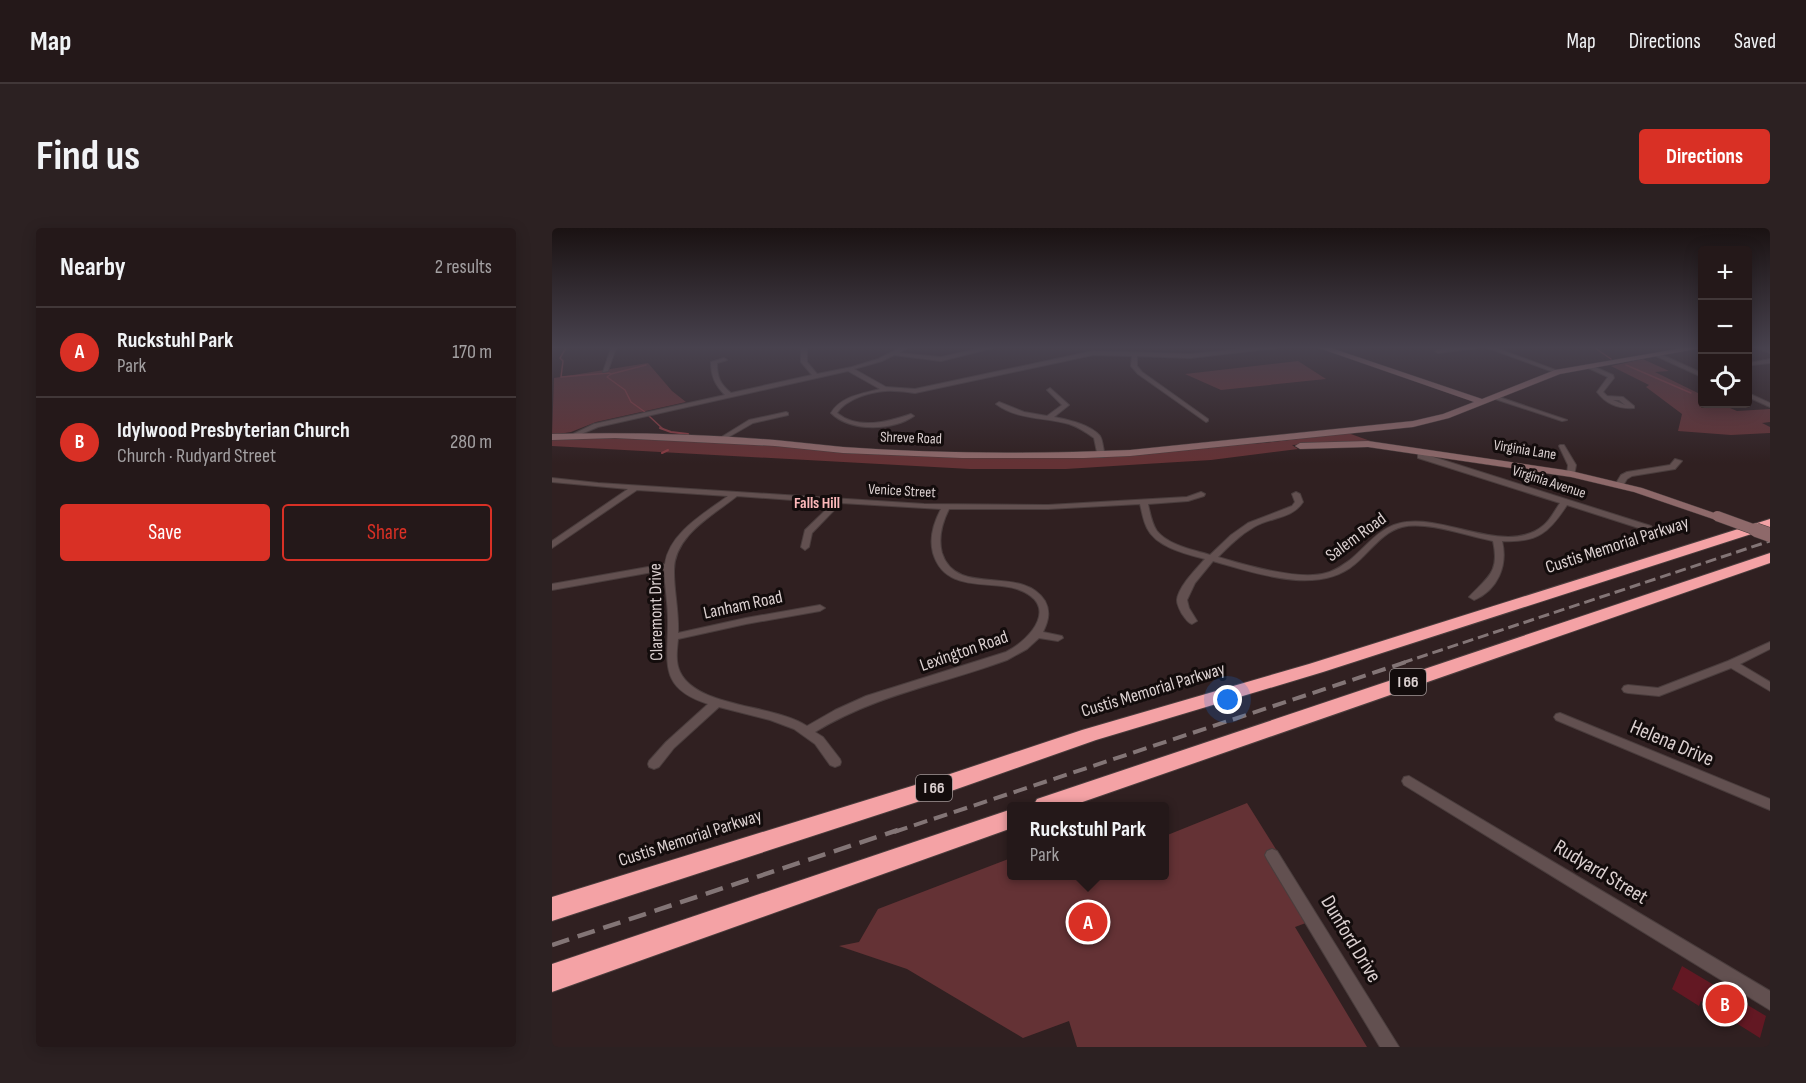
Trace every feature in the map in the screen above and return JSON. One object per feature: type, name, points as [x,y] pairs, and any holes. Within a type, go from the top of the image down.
[{"type":"highway","name":"Custis Memorial Parkway","points":[[552,909],[946,784],[1089,735],[1316,668],[1770,523]]},
{"type":"highway","name":"I 66","points":[[1060,802],[1770,558]]},
{"type":"highway","points":[[552,978],[1007,819]]},
{"type":"main road","points":[[1436,386],[1483,402]]},
{"type":"main road","name":"Shreve Road","points":[[552,437],[615,435],[775,443],[843,450],[962,455],[1101,455],[1413,424],[1442,417],[1522,386]]},
{"type":"main road","name":"Virginia Lane","points":[[1269,440],[1286,447],[1368,444],[1450,460],[1571,474],[1619,485],[1717,516],[1770,536]]},
{"type":"street","points":[[719,386],[729,395]]},
{"type":"street","points":[[574,435],[596,425],[769,386]]},
{"type":"street","points":[[880,386],[900,391],[941,386]]},
{"type":"street","points":[[1159,386],[1206,420]]},
{"type":"street","points":[[1604,386],[1599,392],[1605,398]]},
{"type":"street","points":[[885,389],[845,402],[837,408],[834,414],[844,421],[870,424],[895,422],[911,416]]},
{"type":"street","points":[[1050,390],[1066,405],[1050,417]]},
{"type":"street","points":[[1494,397],[1564,420]]},
{"type":"street","points":[[1752,397],[1770,405]]},
{"type":"street","points":[[999,404],[1016,413],[1071,422],[1093,434],[1100,444],[1101,455]]},
{"type":"street","points":[[718,441],[751,421],[786,414]]},
{"type":"street","points":[[1562,446],[1572,465],[1571,474]]},
{"type":"street","name":"Virginia Avenue","points":[[1421,456],[1450,460],[1565,502],[1648,528]]},
{"type":"street","points":[[1619,485],[1624,477],[1630,474],[1672,467],[1678,461]]},
{"type":"street","name":"Venice Street","points":[[552,480],[635,488],[946,507],[1048,507],[1188,499],[1201,494]]},
{"type":"street","points":[[552,545],[635,488]]},
{"type":"street","name":"Claremont Drive","points":[[735,494],[687,533],[674,549],[670,566],[674,637],[672,665],[679,682],[697,696],[783,718],[809,730],[830,750],[835,762]]},
{"type":"street","points":[[1192,621],[1183,606],[1183,596],[1212,558],[1231,538],[1249,525],[1295,508],[1299,502],[1296,494]]},
{"type":"street","points":[[805,547],[808,532],[839,501]]},
{"type":"street","name":"Salem Road","points":[[1144,502],[1150,527],[1159,539],[1174,548],[1291,576],[1318,578],[1340,571],[1388,530],[1398,525],[1427,524],[1497,538],[1519,537],[1544,530],[1565,502]]},
{"type":"street","points":[[946,507],[938,520],[935,536],[946,570],[968,581],[1017,587],[1032,594],[1038,598],[1044,609],[1042,626],[1037,634],[1058,638]]},
{"type":"street","points":[[1474,597],[1486,588],[1500,568],[1502,554],[1497,538]]},
{"type":"street","points":[[552,587],[670,566]]},
{"type":"street","name":"Lanham Road","points":[[674,637],[758,618],[820,608]]},
{"type":"street","name":"Lexington Road","points":[[809,730],[832,716],[872,699],[1010,654],[1023,647],[1037,634]]},
{"type":"street","points":[[1628,689],[1659,692],[1732,664],[1770,645]]},
{"type":"street","points":[[1732,664],[1770,687]]},
{"type":"street","points":[[654,764],[670,745],[717,702]]},
{"type":"street","name":"Helena Drive","points":[[1560,717],[1770,805]]},
{"type":"street","name":"Rudyard Street","points":[[1409,781],[1770,1001]]},
{"type":"street","name":"Dunford Drive","points":[[1272,855],[1390,1047]]},
{"type":"shaded area","points":[[554,386],[668,386],[686,402],[596,422],[571,432],[552,435]]},
{"type":"shaded area","points":[[1212,386],[1257,386],[1221,390]]},
{"type":"shaded area","points":[[1684,386],[1698,393],[1698,408],[1730,408],[1737,411],[1770,409],[1770,422],[1762,423],[1770,427],[1770,433],[1731,435],[1678,431],[1682,414],[1646,387]]},
{"type":"shaded area","points":[[1348,433],[1376,443],[1292,445],[1298,449],[1211,460],[1066,469],[970,469],[552,446],[552,439],[590,436],[1042,457],[1263,443]]},
{"type":"shaded area","points":[[1247,803],[1319,918],[1295,927],[1367,1047],[1077,1047],[1069,1021],[1023,1038],[907,969],[839,946],[859,942],[878,909],[1007,860],[1007,880],[1169,880],[1169,834]]},
{"type":"building","points":[[1682,966],[1766,1016],[1760,1038],[1701,1001],[1699,1006],[1672,989]]},
{"type":"waterway","points":[[620,386],[625,390],[631,402],[645,412]]},
{"type":"waterway","points":[[1675,386],[1691,393]]},
{"type":"waterway","points":[[649,416],[663,429]]},
{"type":"waterway","points":[[660,428],[688,434],[688,436]]},
{"type":"waterway","points":[[662,453],[668,450]]},
{"type":"railway","points":[[1402,663],[1770,541]]},
{"type":"railway","points":[[894,832],[1406,662]]},
{"type":"railway","points":[[552,945],[898,830]]},
{"type":"place","name":"Ruckstuhl Park","points":[[1088,922]]},
{"type":"place","name":"Idylwood Presbyterian Church","points":[[1725,1004]]},
{"type":"district","name":"Falls Hill","points":[[817,503]]}]
